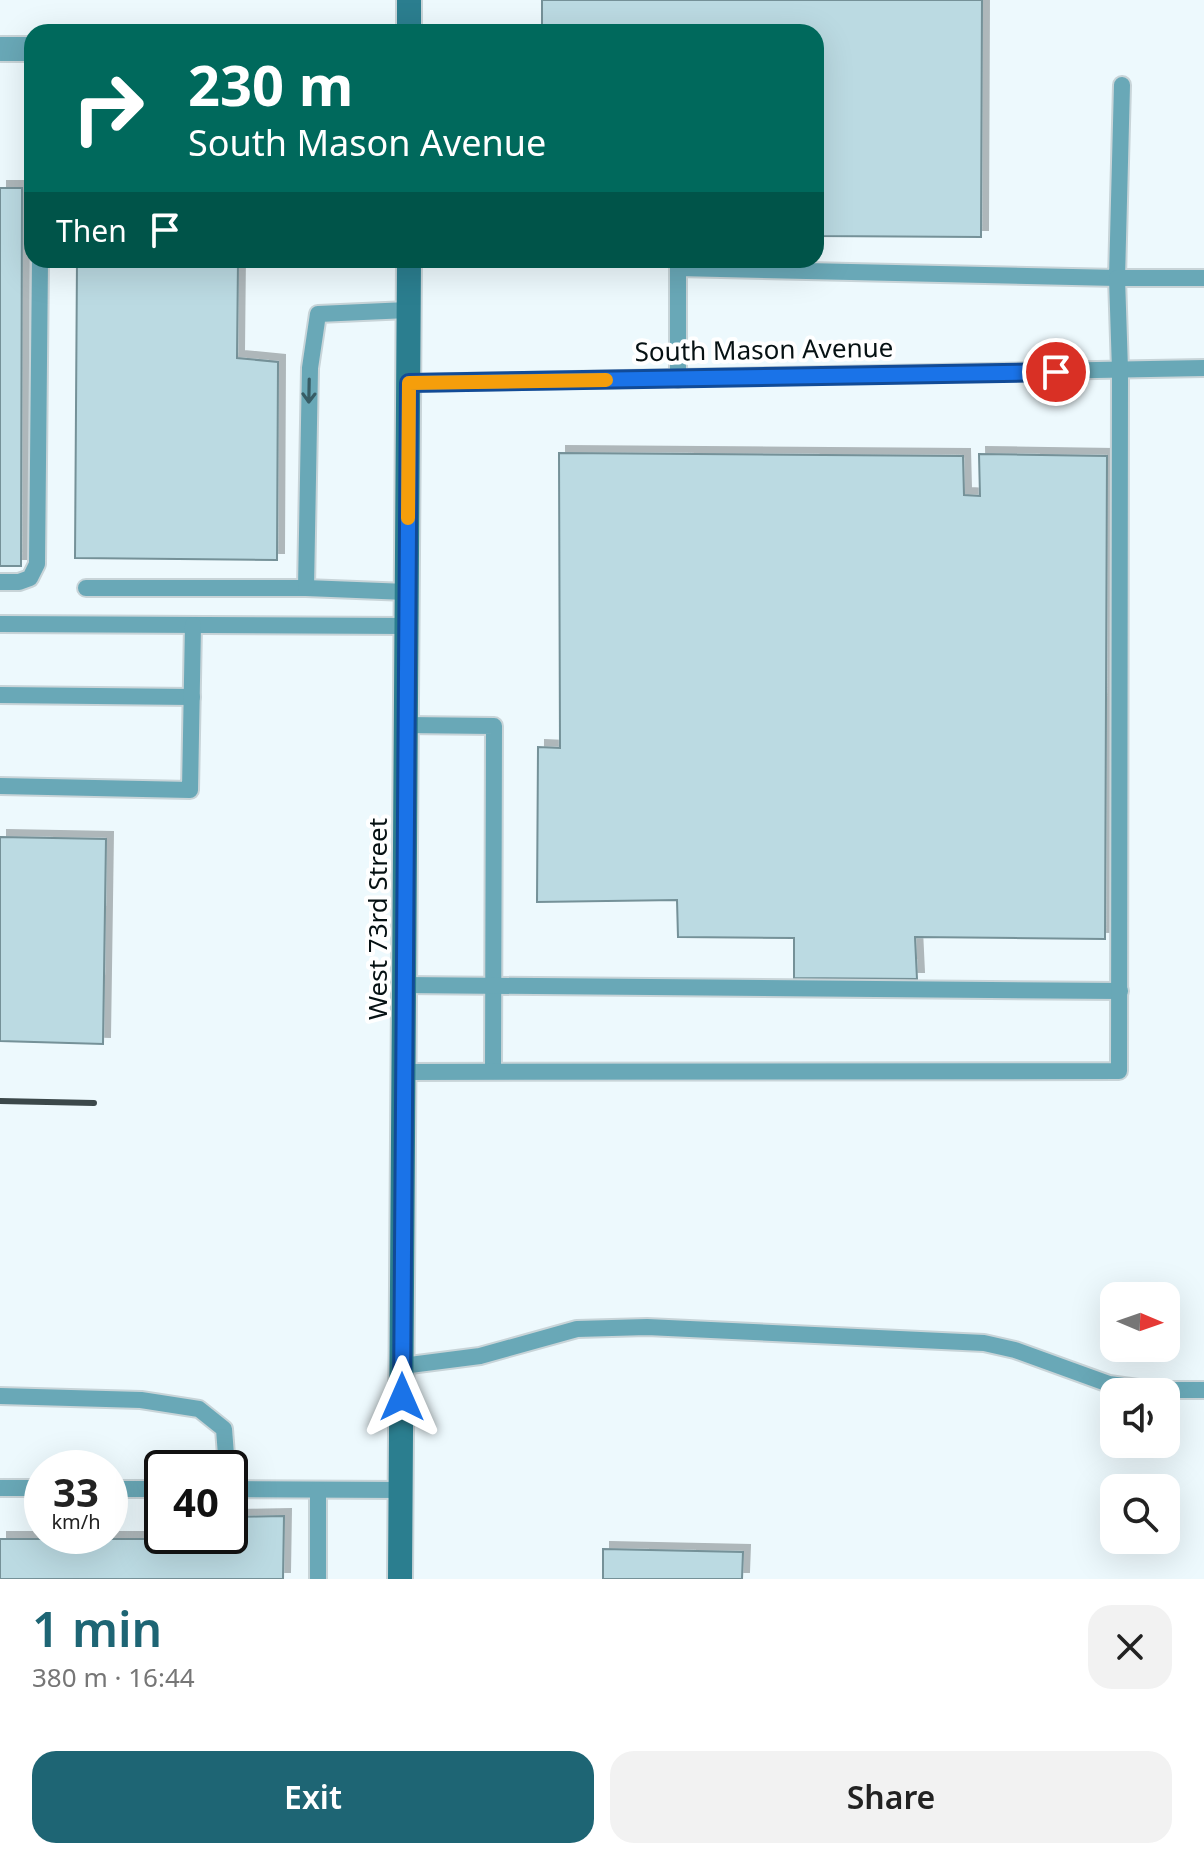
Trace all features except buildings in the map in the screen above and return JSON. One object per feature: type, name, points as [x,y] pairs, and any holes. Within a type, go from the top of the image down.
[{"type":"street","points":[[409,0],[409,24]]},
{"type":"street","points":[[0,49],[24,49]]},
{"type":"street","name":"West 73rd Street","points":[[400,1579],[409,268]]},
{"type":"lane","points":[[404,1072],[1119,1071],[1120,370],[1117,278],[1122,85]]},
{"type":"lane","points":[[0,582],[19,582],[30,578],[37,564],[40,268]]},
{"type":"lane","points":[[678,379],[678,268],[1204,278]]},
{"type":"lane","points":[[306,588],[310,368],[318,314],[408,310]]},
{"type":"lane","name":"South Mason Avenue","points":[[409,383],[1204,368]]},
{"type":"lane","points":[[86,588],[306,588],[407,592]]},
{"type":"lane","points":[[0,624],[407,626]]},
{"type":"lane","points":[[0,786],[190,790],[193,625]]},
{"type":"lane","points":[[0,695],[192,697]]},
{"type":"lane","points":[[406,725],[494,726],[493,1071]]},
{"type":"lane","points":[[404,985],[1120,991]]},
{"type":"lane","points":[[402,1366],[480,1356],[577,1329],[647,1327],[984,1343],[1015,1350],[1109,1384],[1152,1390],[1204,1390]]},
{"type":"lane","points":[[0,1396],[141,1400],[199,1409],[224,1429],[226,1450]]},
{"type":"lane","points":[[0,1488],[24,1488]]},
{"type":"lane","points":[[248,1489],[401,1490]]},
{"type":"lane","points":[[318,1490],[318,1579]]},
{"type":"railway","points":[[0,1101],[94,1103]]},
{"type":"slow traffic","points":[[408,518],[409,383],[606,380]]},
{"type":"route","points":[[402,1397],[409,383],[1056,372]]}]
